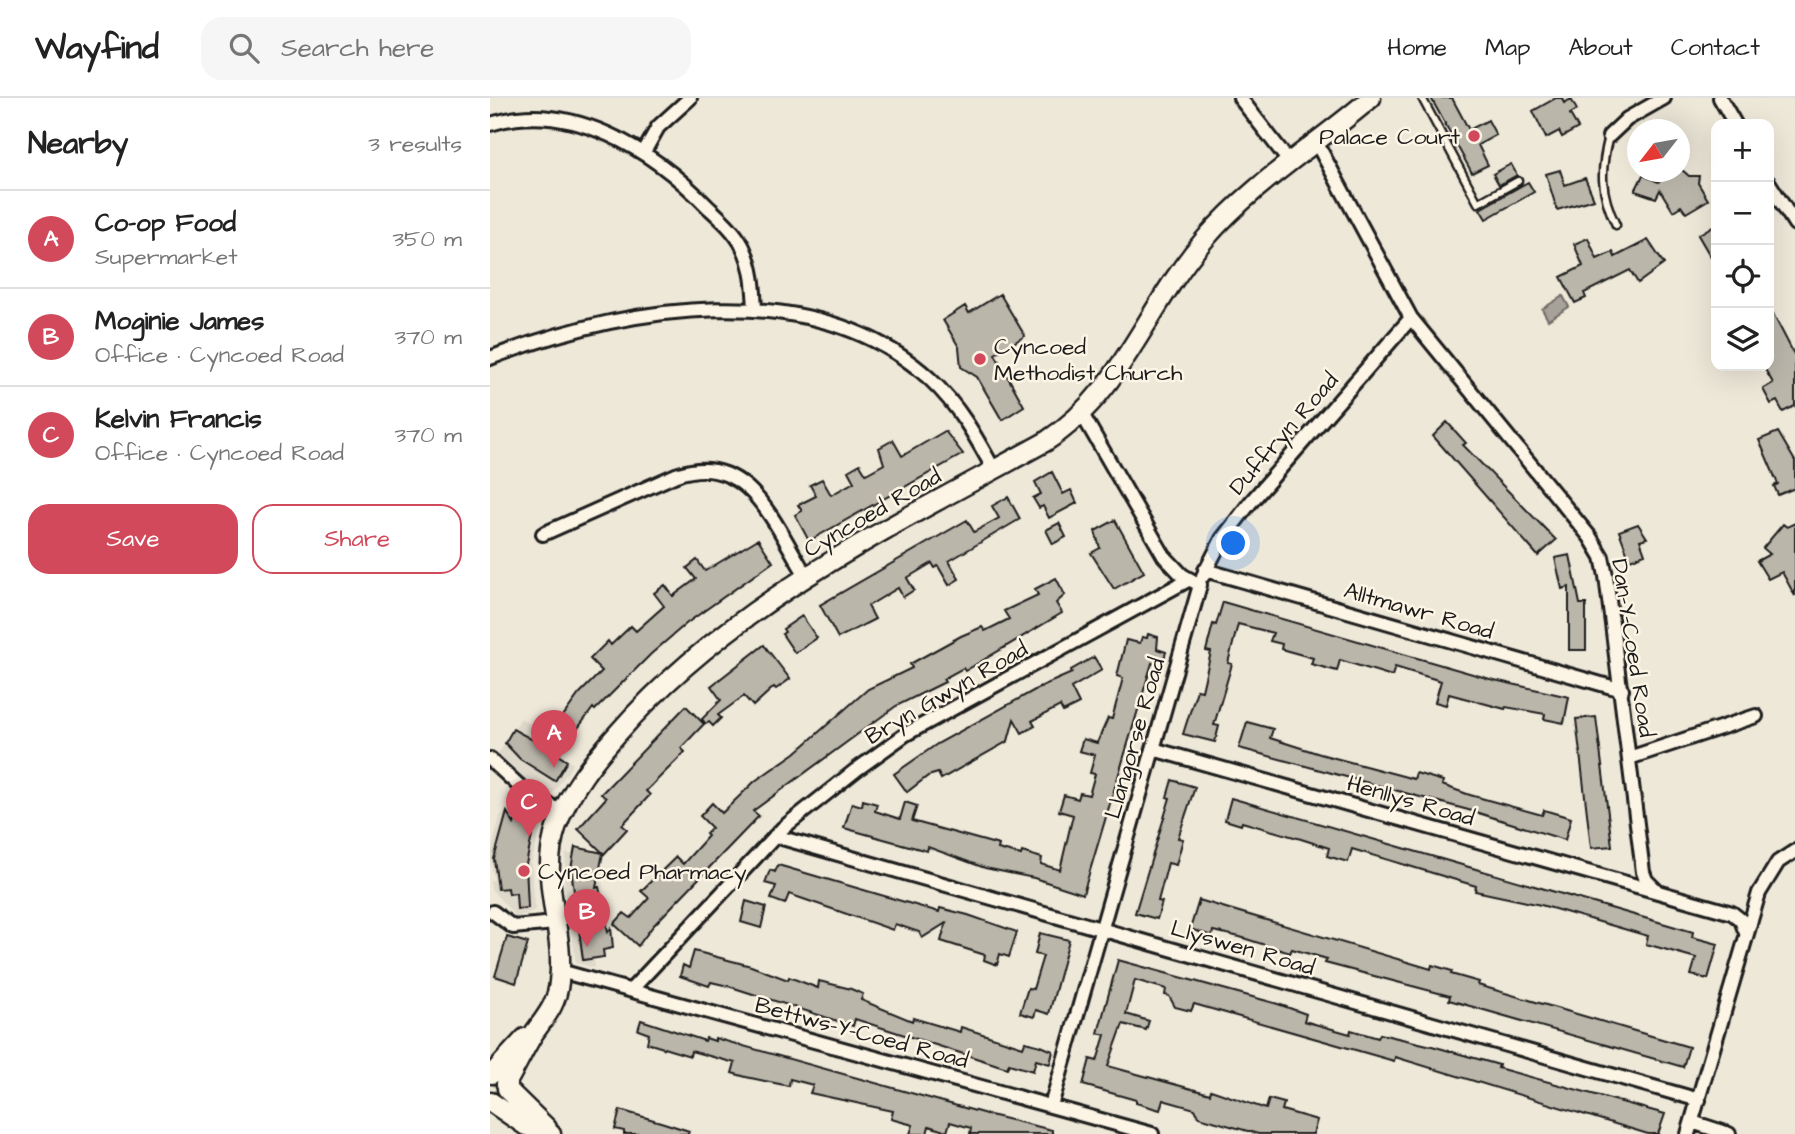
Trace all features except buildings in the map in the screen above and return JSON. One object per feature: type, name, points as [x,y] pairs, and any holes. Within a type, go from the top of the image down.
[{"type":"street","points":[[644,152],[658,127],[690,98]]},
{"type":"street","points":[[1240,98],[1288,160]]},
{"type":"street","name":"Cyncoed Road","points":[[491,1102],[503,1097],[499,1080],[526,1037],[534,1033],[552,1008],[560,971],[549,862],[562,812],[597,758],[663,686],[714,641],[807,577],[1045,442],[1082,414],[1114,377],[1156,304],[1186,262],[1231,212],[1288,160],[1371,98]]},
{"type":"street","points":[[1609,136],[1627,120],[1664,98]]},
{"type":"street","points":[[1720,98],[1732,119]]},
{"type":"street","points":[[490,124],[520,117],[563,121],[602,132],[644,152],[692,190],[738,239],[753,279],[755,310]]},
{"type":"street","name":"Dan-Y-Coed Road","points":[[1315,140],[1411,318],[1590,537],[1602,557],[1622,690],[1643,872],[1646,880],[1658,892]]},
{"type":"street","points":[[1774,191],[1795,224]]},
{"type":"street","points":[[490,358],[552,336],[641,317],[707,309],[755,310],[823,323],[890,350],[929,377],[958,408],[995,470]]},
{"type":"street","name":"Duffryn Road","points":[[1194,583],[1205,570],[1222,539],[1250,503],[1411,318]]},
{"type":"street","points":[[1082,414],[1164,556],[1194,583]]},
{"type":"street","points":[[543,534],[676,475],[695,468],[710,468],[726,471],[743,481],[755,495],[807,577]]},
{"type":"street","name":"Alltmawr Road","points":[[1205,570],[1622,690]]},
{"type":"street","name":"Llangorse Road","points":[[1051,1105],[1153,749],[1194,583]]},
{"type":"street","name":"Bryn Gwyn Road","points":[[631,990],[775,836],[806,808],[898,739],[1194,583]]},
{"type":"street","points":[[1629,758],[1756,716]]},
{"type":"street","name":"Henllys Road","points":[[1153,749],[1658,892]]},
{"type":"street","points":[[490,759],[527,793],[562,812]]},
{"type":"street","name":"Llyswen Road","points":[[775,836],[1699,1100]]},
{"type":"street","points":[[1729,1134],[1690,1128],[1746,933],[1764,882],[1778,862],[1795,851]]},
{"type":"street","points":[[1658,892],[1732,913],[1741,920],[1746,933]]},
{"type":"street","points":[[493,912],[513,927],[555,923]]},
{"type":"street","name":"Bettws-Y-Coed Road","points":[[560,971],[1152,1134]]},
{"type":"street","points":[[499,1080],[552,1134]]},
{"type":"street","points":[[491,1102],[526,1126],[552,1134]]},
{"type":"lane","points":[[1422,98],[1478,203],[1518,181]]},
{"type":"lane","points":[[1609,136],[1601,164],[1601,184],[1616,225]]},
{"type":"shaded area","points":[[1563,296],[1569,307],[1548,320],[1542,309]]},
{"type":"shaded area","points":[[521,718],[533,727],[529,734],[573,764],[552,794],[546,794],[526,781],[498,754]]},
{"type":"shaded area","points":[[523,803],[545,815],[531,863],[535,910],[517,918],[491,889],[490,881],[494,880],[490,857],[500,816],[508,810],[518,813]]},
{"type":"shaded area","points":[[566,853],[585,858],[602,880],[610,927],[590,930],[595,968],[576,963],[564,885]]},
{"type":"place","name":"Palace Court","points":[[1474,136]]},
{"type":"place","name":"Cyncoed Methodist Church","points":[[980,359]]},
{"type":"place","name":"Co-op Food","points":[[554,768]]},
{"type":"place","name":"Kelvin Francis","points":[[529,837]]},
{"type":"place","name":"Cyncoed Pharmacy","points":[[524,871]]},
{"type":"place","name":"Moginie James","points":[[587,947]]}]
